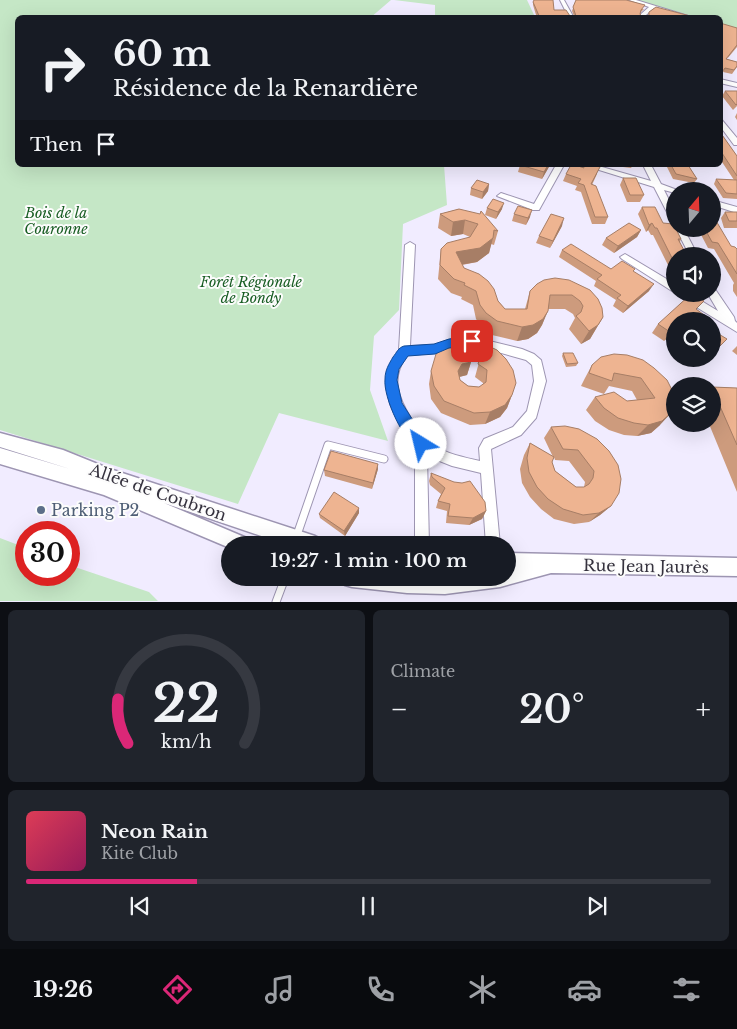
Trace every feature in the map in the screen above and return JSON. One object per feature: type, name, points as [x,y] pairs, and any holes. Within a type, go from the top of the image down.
[{"type":"street","points":[[562,0],[570,15]]},
{"type":"street","points":[[631,0],[683,15]]},
{"type":"street","points":[[643,15],[653,6]]},
{"type":"street","points":[[723,82],[737,85]]},
{"type":"street","points":[[723,125],[737,143]]},
{"type":"street","points":[[501,196],[536,208],[559,167]]},
{"type":"street","points":[[594,167],[666,188]]},
{"type":"street","points":[[648,167],[666,203]]},
{"type":"street","points":[[721,205],[737,210]]},
{"type":"street","points":[[410,245],[404,351],[393,367],[392,392],[401,415],[421,444],[455,462],[486,468]]},
{"type":"street","points":[[625,257],[666,283]]},
{"type":"street","points":[[697,302],[736,327]]},
{"type":"street","points":[[718,302],[736,327]]},
{"type":"street","points":[[404,351],[435,349],[449,344],[472,341],[485,343],[508,352],[522,354],[530,357],[537,363],[540,381],[532,414],[517,431],[488,443],[485,448],[492,536]]},
{"type":"street","name":"Allée de Coubron","points":[[0,440],[63,458],[271,536]]},
{"type":"street","points":[[421,444],[422,536]]},
{"type":"street","name":"Allée de Coubron","points":[[0,456],[105,487],[222,536]]},
{"type":"street","name":"Rue Jean Jaurès","points":[[516,562],[737,567]]},
{"type":"street","name":"Rue Jean Jaurès","points":[[516,574],[556,564]]},
{"type":"lane","points":[[290,536],[328,445],[384,459]]},
{"type":"lane","points":[[276,602],[281,586]]},
{"type":"green space","name":"Forêt Régionale de Bondy","points":[[0,0],[391,0],[374,15],[15,15],[15,167],[444,167],[447,205],[403,224],[399,310],[374,336],[370,390],[388,441],[279,413],[238,504],[0,430]]},
{"type":"green space","points":[[394,0],[527,0],[534,15],[435,15],[435,5]]},
{"type":"green space","points":[[635,0],[737,0],[737,29],[723,25],[723,15],[689,15]]},
{"type":"green space","points":[[0,538],[15,544],[15,586],[80,586],[80,569],[149,592],[158,601],[0,601]]},
{"type":"building","points":[[534,0],[553,0],[554,10],[566,10],[569,15],[539,15],[533,2]]},
{"type":"building","points":[[576,0],[626,0],[645,5],[640,14],[576,15],[573,7]]},
{"type":"building","points":[[656,7],[687,15],[649,15],[649,12]]},
{"type":"building","points":[[723,24],[737,28],[737,45],[726,59],[737,62],[737,66],[734,70],[725,68],[723,71]]},
{"type":"building","points":[[725,91],[737,91],[736,105]]},
{"type":"building","points":[[723,136],[737,156],[737,176],[723,155]]},
{"type":"building","points":[[527,167],[547,167],[544,172]]},
{"type":"building","points":[[570,167],[600,167],[591,184],[596,186],[608,217],[595,217],[584,185],[578,183],[581,179],[566,174]]},
{"type":"building","points":[[672,167],[689,167],[697,179],[676,174]]},
{"type":"building","points":[[623,178],[636,178],[644,195],[630,195]]},
{"type":"building","points":[[716,179],[737,180],[737,194],[726,193],[721,186],[721,182]]},
{"type":"building","points":[[477,180],[489,184],[483,192],[471,188]]},
{"type":"building","points":[[493,199],[504,203],[498,212],[487,208]]},
{"type":"building","points":[[518,206],[532,210],[528,218],[514,214]]},
{"type":"building","points":[[642,207],[655,207],[663,223],[666,223],[666,238],[680,238],[678,239],[682,247],[666,247],[657,228],[652,223],[649,225]]},
{"type":"building","points":[[459,209],[480,214],[481,211],[498,231],[494,230],[493,238],[480,248],[456,252],[464,268],[479,274],[488,281],[494,289],[498,301],[505,309],[527,309],[530,291],[544,280],[555,278],[569,280],[590,290],[598,299],[603,317],[598,325],[589,331],[576,316],[581,312],[583,306],[572,295],[550,295],[548,311],[543,319],[533,325],[522,327],[497,321],[486,313],[480,305],[476,291],[464,285],[465,283],[454,279],[440,265],[441,249],[447,243],[470,237],[478,224],[465,220],[453,222],[440,214]]},
{"type":"building","points":[[725,212],[737,212],[737,221],[729,221]]},
{"type":"building","points":[[551,214],[564,218],[553,241],[539,236]]},
{"type":"building","points":[[629,223],[641,230],[618,246],[606,238]]},
{"type":"building","points":[[721,229],[731,246],[737,249],[737,274],[718,243],[712,242],[710,238],[721,238]]},
{"type":"building","points":[[571,244],[611,269],[622,261],[635,269],[633,271],[654,284],[628,306],[617,298],[621,295],[597,279],[602,275],[562,250]]},
{"type":"building","points":[[682,302],[703,302],[696,309],[700,312],[671,312]]},
{"type":"building","points":[[666,317],[666,329],[658,324]]},
{"type":"building","points":[[721,335],[727,339],[721,345]]},
{"type":"building","points":[[461,342],[471,362],[462,364],[458,371],[460,380],[468,386],[479,387],[486,382],[487,370],[478,364],[484,344],[497,350],[506,359],[513,370],[516,383],[512,395],[505,405],[490,412],[474,413],[444,401],[434,386],[431,371],[436,354],[449,344]]},
{"type":"building","points":[[563,353],[573,353],[578,363],[567,364]]},
{"type":"building","points":[[614,354],[627,355],[643,360],[666,379],[666,417],[662,421],[648,425],[634,423],[618,418],[604,408],[595,397],[614,392],[627,401],[655,398],[641,378],[614,373],[612,381],[589,373],[592,365],[601,357]]},
{"type":"building","points":[[721,387],[737,388],[737,445],[721,409]]},
{"type":"building","points":[[565,426],[579,429],[597,439],[609,451],[618,465],[621,479],[619,493],[611,506],[599,513],[583,515],[563,509],[548,499],[537,487],[529,472],[527,458],[530,443],[554,457],[552,462],[555,471],[576,487],[584,487],[589,484],[593,478],[594,471],[578,450],[563,449],[551,427]]},
{"type":"building","points":[[331,451],[378,464],[373,483],[324,470]]},
{"type":"building","points":[[431,473],[454,482],[470,481],[485,502],[486,511],[473,518],[448,516],[450,504],[438,501],[445,488],[432,477]]},
{"type":"building","points":[[334,492],[359,508],[344,531],[319,514]]},
{"type":"place","name":"Parking P2","points":[[41,510]]},
{"type":"route","points":[[421,444],[401,415],[396,404],[391,380],[393,367],[404,351],[435,349],[457,342],[472,341]]},
{"type":"park label","name":"Bois de la Couronne","points":[[56,222]]}]
